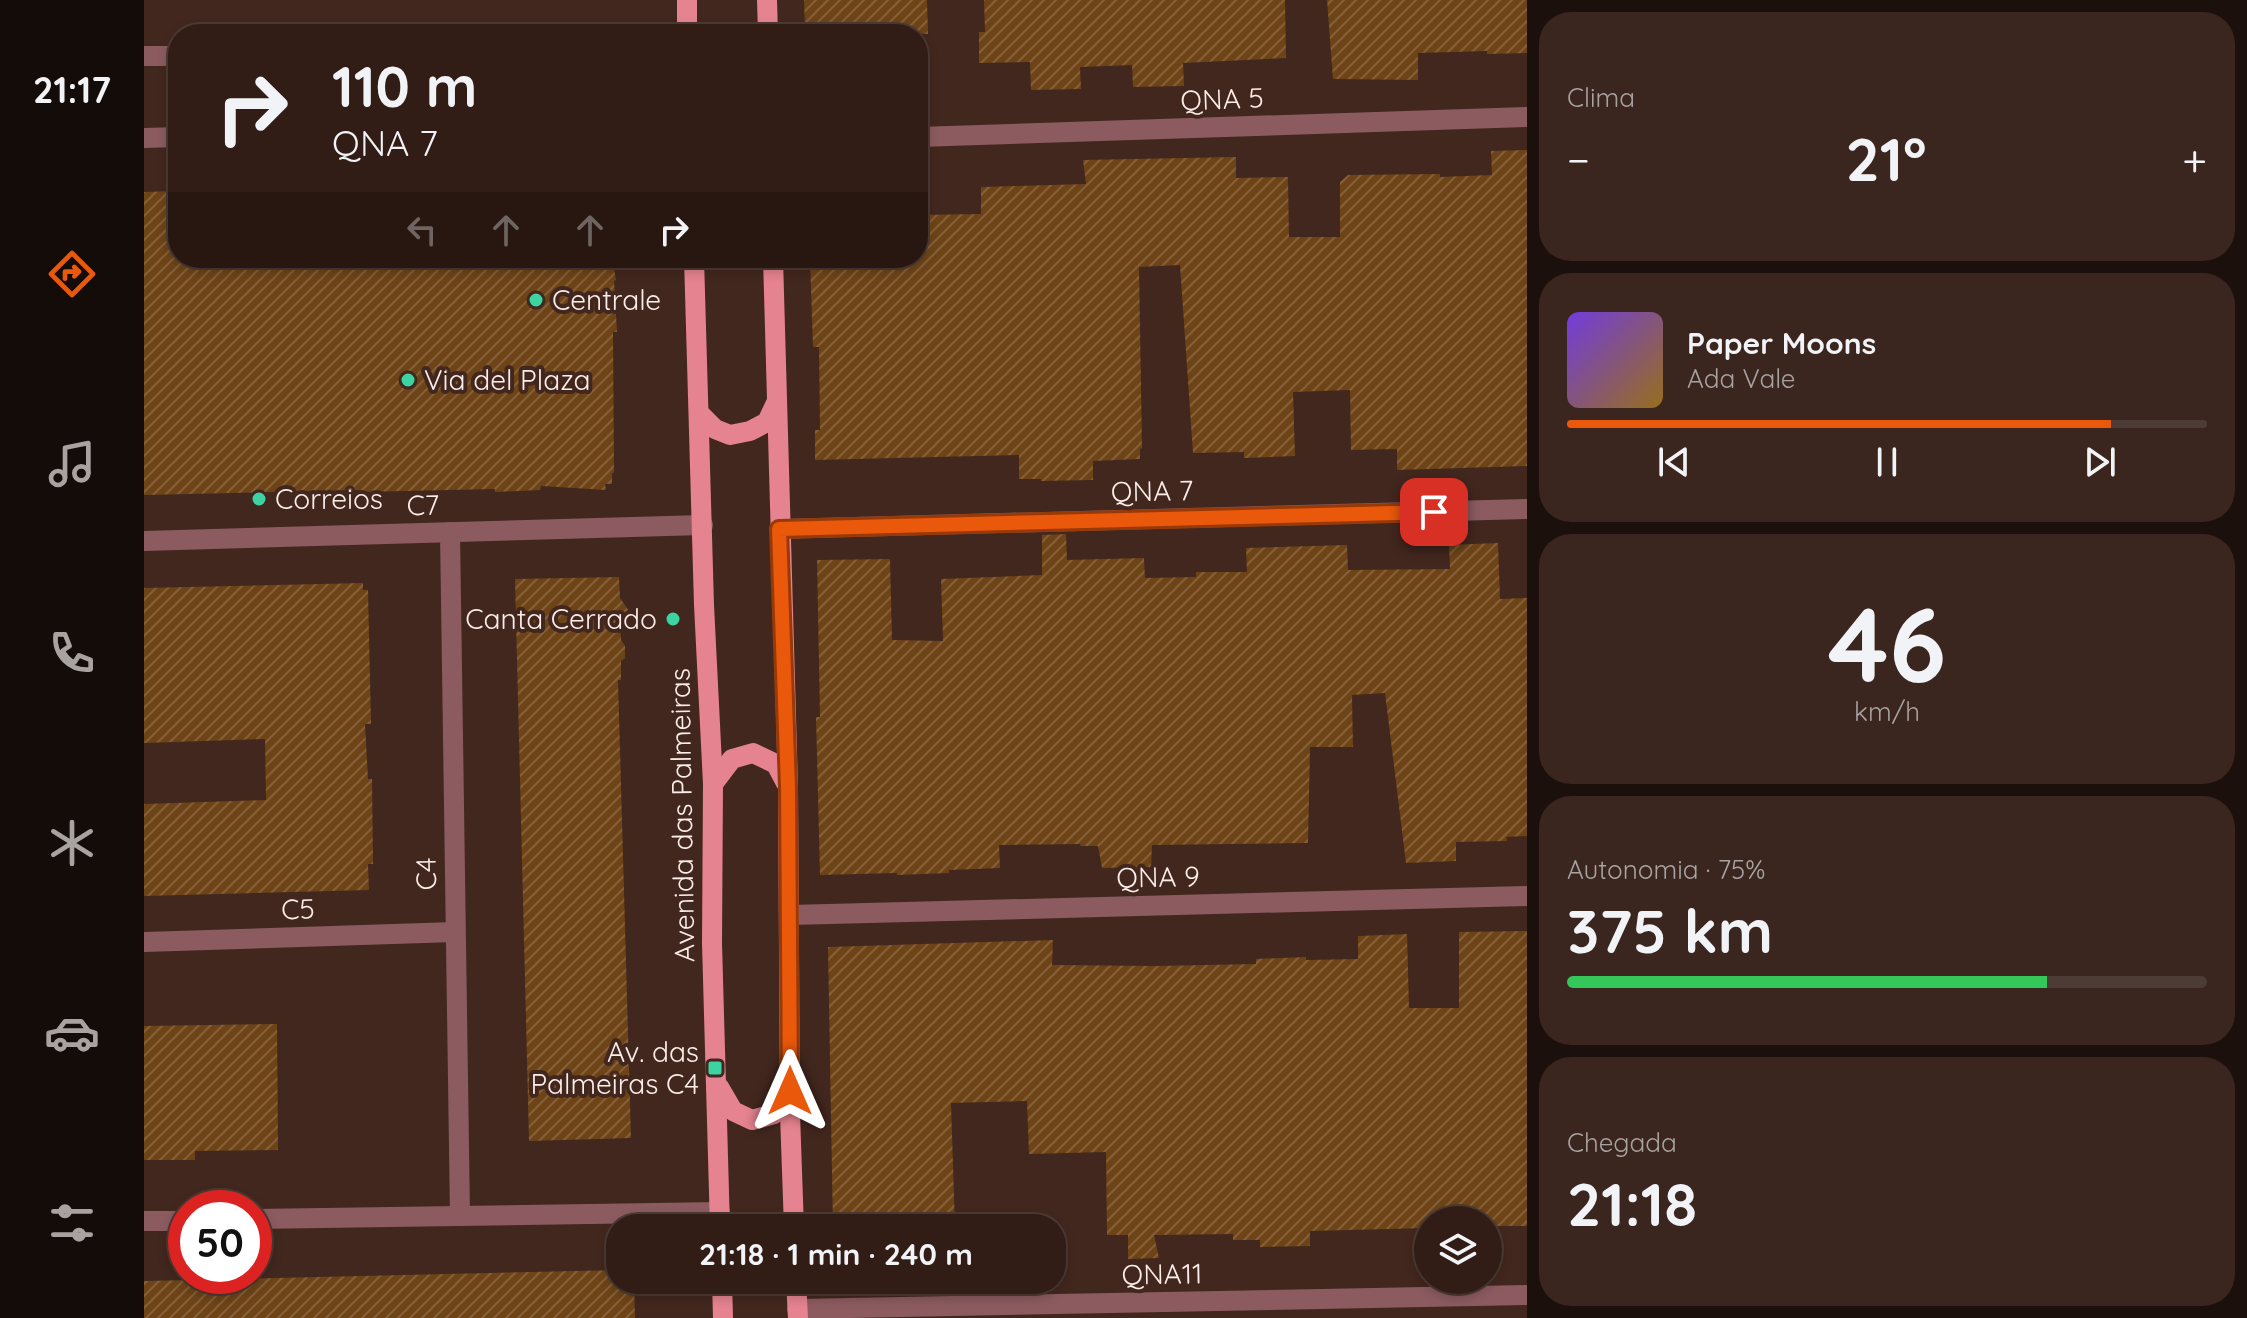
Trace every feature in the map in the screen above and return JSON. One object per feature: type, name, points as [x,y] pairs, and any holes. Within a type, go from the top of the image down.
[{"type":"main road","points":[[687,0],[687,24]]},
{"type":"main road","points":[[767,0],[768,24]]},
{"type":"main road","name":"Avenida das Palmeiras","points":[[694,268],[713,784],[712,943],[720,1214]]},
{"type":"main road","points":[[773,268],[788,787],[794,1214]]},
{"type":"main road","points":[[699,413],[715,429],[730,435],[750,431],[767,422],[777,402]]},
{"type":"main road","points":[[713,784],[732,759],[753,753],[776,764],[788,787]]},
{"type":"main road","points":[[717,1083],[733,1111],[752,1120],[774,1114],[790,1091]]},
{"type":"main road","points":[[722,1294],[723,1318]]},
{"type":"street","points":[[144,56],[168,56]]},
{"type":"street","name":"QNA 5","points":[[928,137],[1527,117]]},
{"type":"street","points":[[144,138],[168,137]]},
{"type":"street","name":"QNA 7","points":[[779,529],[1527,509]]},
{"type":"street","name":"C7","points":[[144,541],[703,525]]},
{"type":"street","name":"C4","points":[[450,532],[460,1216]]},
{"type":"street","name":"QNA 9","points":[[790,915],[1527,896]]},
{"type":"street","name":"C5","points":[[144,942],[455,932]]},
{"type":"street","points":[[272,1219],[460,1216],[606,1218]]},
{"type":"street","points":[[144,1221],[168,1221]]},
{"type":"street","name":"QNA11","points":[[798,1313],[1527,1295]]},
{"type":"path","points":[[662,13],[663,24]]},
{"type":"building","points":[[804,0],[927,0],[928,24],[805,24]]},
{"type":"building","points":[[984,0],[1285,0],[1286,58],[1183,63],[1184,86],[1133,87],[1132,65],[1080,67],[1081,89],[1031,90],[1030,62],[979,63],[979,32],[985,32]]},
{"type":"building","points":[[1327,0],[1527,0],[1527,53],[1418,53],[1418,80],[1333,79]]},
{"type":"building","points":[[1527,150],[1527,466],[1397,470],[1397,449],[1351,450],[1350,390],[1293,392],[1295,456],[1244,458],[1244,452],[1193,453],[1180,265],[1139,267],[1140,459],[1093,461],[1093,480],[1041,481],[1019,479],[1019,455],[815,460],[815,430],[820,430],[819,347],[813,347],[810,268],[928,268],[928,215],[981,214],[981,187],[1086,184],[1083,160],[1236,157],[1236,178],[1288,177],[1289,237],[1340,237],[1340,182],[1348,175],[1492,175],[1491,151]]},
{"type":"building","points":[[168,191],[168,268],[614,268],[617,332],[613,332],[612,484],[605,484],[606,490],[541,486],[540,490],[495,492],[495,489],[359,490],[144,495],[144,192]]},
{"type":"building","points":[[1066,534],[1067,560],[1144,558],[1145,578],[1196,577],[1196,572],[1247,572],[1246,548],[1347,545],[1348,570],[1450,569],[1449,545],[1498,543],[1500,599],[1527,598],[1527,836],[1506,837],[1507,841],[1456,842],[1456,861],[1406,863],[1385,693],[1352,695],[1353,747],[1310,747],[1308,843],[1152,845],[1151,867],[1102,868],[1098,846],[999,845],[1000,868],[949,870],[949,873],[820,875],[816,717],[820,717],[817,560],[890,559],[892,640],[943,641],[941,579],[1042,575],[1042,535]]},
{"type":"building","points":[[619,577],[620,598],[629,611],[620,617],[625,658],[621,661],[621,680],[618,680],[631,1138],[529,1141],[515,579]]},
{"type":"building","points":[[363,583],[363,590],[368,590],[371,724],[365,724],[368,779],[372,779],[373,864],[368,864],[369,890],[144,896],[144,804],[266,800],[265,739],[144,743],[144,588]]},
{"type":"building","points":[[1527,931],[1527,1226],[1502,1226],[1502,1206],[1414,1206],[1414,1228],[1310,1231],[1310,1246],[1260,1247],[1260,1240],[1233,1240],[1233,1234],[1154,1235],[1159,1258],[1128,1259],[1128,1235],[1107,1235],[1106,1152],[1029,1154],[1027,1101],[951,1103],[955,1214],[833,1214],[828,947],[1053,940],[1052,965],[1256,964],[1256,959],[1358,959],[1358,936],[1407,934],[1409,1008],[1459,1008],[1459,932]]},
{"type":"building","points":[[277,1024],[278,1150],[195,1151],[195,1160],[144,1160],[144,1026]]},
{"type":"building","points":[[606,1270],[606,1294],[634,1294],[635,1318],[144,1318],[144,1281],[168,1280],[168,1294],[272,1294],[272,1278]]},
{"type":"place","name":"Centrale","points":[[536,300]]},
{"type":"place","name":"Via del Plaza","points":[[408,380]]},
{"type":"place","name":"Correios","points":[[259,499]]},
{"type":"place","name":"Canta Cerrado","points":[[673,619]]},
{"type":"place","name":"Av. das Palmeiras C4","points":[[715,1068]]},
{"type":"route","points":[[790,1091],[788,787],[779,529],[1434,512]]}]
